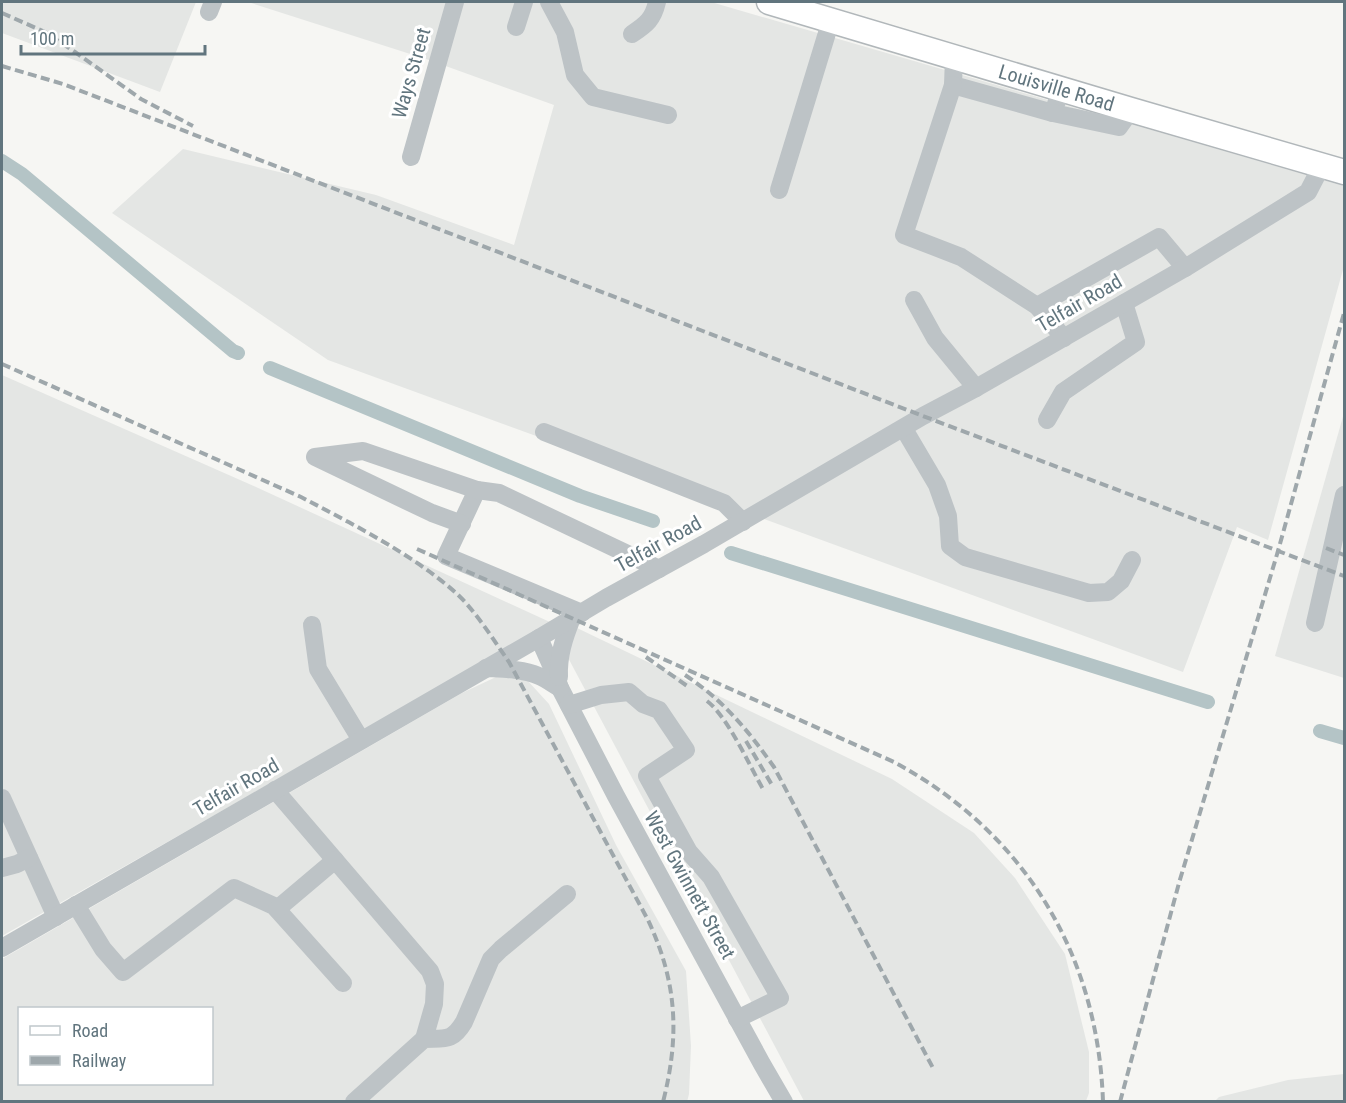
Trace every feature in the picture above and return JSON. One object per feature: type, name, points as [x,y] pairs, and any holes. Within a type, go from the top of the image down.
[{"type":"main road","name":"Louisville Road","points":[[769,2],[1344,172]]},
{"type":"street","name":"Ways Street","points":[[411,158],[455,2]]},
{"type":"street","points":[[516,27],[524,2]]},
{"type":"street","points":[[549,2],[565,32],[575,75],[593,97],[668,115]]},
{"type":"street","points":[[632,34],[646,25],[654,13],[657,2]]},
{"type":"street","points":[[779,189],[831,20]]},
{"type":"street","points":[[954,57],[952,86],[904,235],[961,257],[1037,306],[1064,338]]},
{"type":"street","points":[[952,86],[1053,113],[1119,127],[1131,110]]},
{"type":"street","points":[[1053,113],[1061,89]]},
{"type":"street","name":"Telfair Road","points":[[2,948],[923,416],[1185,268],[1308,192],[1322,165]]},
{"type":"street","points":[[1037,306],[1159,237],[1185,268]]},
{"type":"street","points":[[914,300],[935,338],[976,388]]},
{"type":"street","points":[[1047,420],[1063,392],[1136,342],[1124,303]]},
{"type":"street","points":[[904,429],[937,485],[948,516],[950,546],[965,557],[1089,592],[1108,592],[1121,580],[1132,560]]},
{"type":"street","points":[[544,432],[724,503],[743,522]]},
{"type":"street","points":[[462,524],[432,513],[315,457],[363,451],[477,490],[499,493],[659,569]]},
{"type":"street","points":[[388,492],[399,463]]},
{"type":"street","points":[[477,490],[446,556],[577,616],[565,637],[561,652],[560,688]]},
{"type":"street","points":[[1315,622],[1344,495]]},
{"type":"street","points":[[312,625],[318,669],[361,740]]},
{"type":"street","name":"West Gwinnett Street","points":[[534,641],[555,674],[568,705],[737,1019],[784,1101]]},
{"type":"street","points":[[486,668],[522,671],[539,676],[560,688]]},
{"type":"street","points":[[568,705],[601,694],[629,692],[643,704],[659,710],[686,750],[646,776],[688,852],[711,877],[780,998],[737,1019]]},
{"type":"street","points":[[275,790],[430,971],[435,984],[435,1004],[424,1039],[354,1101]]},
{"type":"street","points":[[2,798],[56,917]]},
{"type":"street","points":[[2,868],[29,858]]},
{"type":"street","points":[[278,909],[335,860]]},
{"type":"street","points":[[76,905],[104,949],[123,972],[234,888],[278,909],[343,983]]},
{"type":"street","points":[[424,1039],[450,1038],[458,1032],[491,959],[567,894]]},
{"type":"shaded area","points":[[2,2],[196,2],[160,92],[2,33]]},
{"type":"shaded area","points":[[248,2],[711,2],[1344,186],[1344,266],[1268,540],[1237,527],[1183,672],[328,360],[112,213],[183,149],[376,195],[514,245],[554,105],[429,60]]},
{"type":"shaded area","points":[[2,375],[256,487],[552,623],[2,936]]},
{"type":"shaded area","points":[[1344,413],[1344,678],[1275,656]]},
{"type":"shaded area","points":[[577,628],[892,779],[974,833],[1015,878],[1065,954],[1089,1052],[1089,1093],[1086,1101],[804,1101],[565,652]]},
{"type":"shaded area","points":[[496,677],[527,680],[549,704],[616,845],[686,971],[691,1046],[689,1094],[687,1102],[2,1101],[2,959],[462,693]]},
{"type":"shaded area","points":[[1344,1074],[1344,1101],[1215,1101],[1219,1097],[1288,1080]]},
{"type":"waterway","points":[[2,161],[22,174],[238,353]]},
{"type":"waterway","points":[[270,368],[580,496],[653,521]]},
{"type":"waterway","points":[[731,553],[1208,702]]},
{"type":"waterway","points":[[1320,731],[1344,738]]},
{"type":"railway","points":[[2,13],[45,32],[141,99],[193,126]]},
{"type":"railway","points":[[2,66],[63,84],[1344,576]]},
{"type":"railway","points":[[1120,1102],[1179,883],[1278,551],[1344,313]]},
{"type":"railway","points":[[2,364],[301,497],[415,561],[465,602],[509,662],[648,920],[658,943],[665,965],[673,1009],[672,1054],[663,1102]]},
{"type":"railway","points":[[1326,548],[1344,555]]},
{"type":"railway","points":[[417,549],[894,762],[940,791],[981,824],[1016,862],[1046,903],[1069,948],[1087,996],[1098,1048],[1103,1102]]},
{"type":"railway","points":[[646,657],[690,688]]},
{"type":"railway","points":[[685,675],[712,695],[734,716],[774,767],[934,1070]]},
{"type":"railway","points":[[707,701],[723,718],[763,789]]},
{"type":"railway","points":[[746,741],[772,785]]}]
